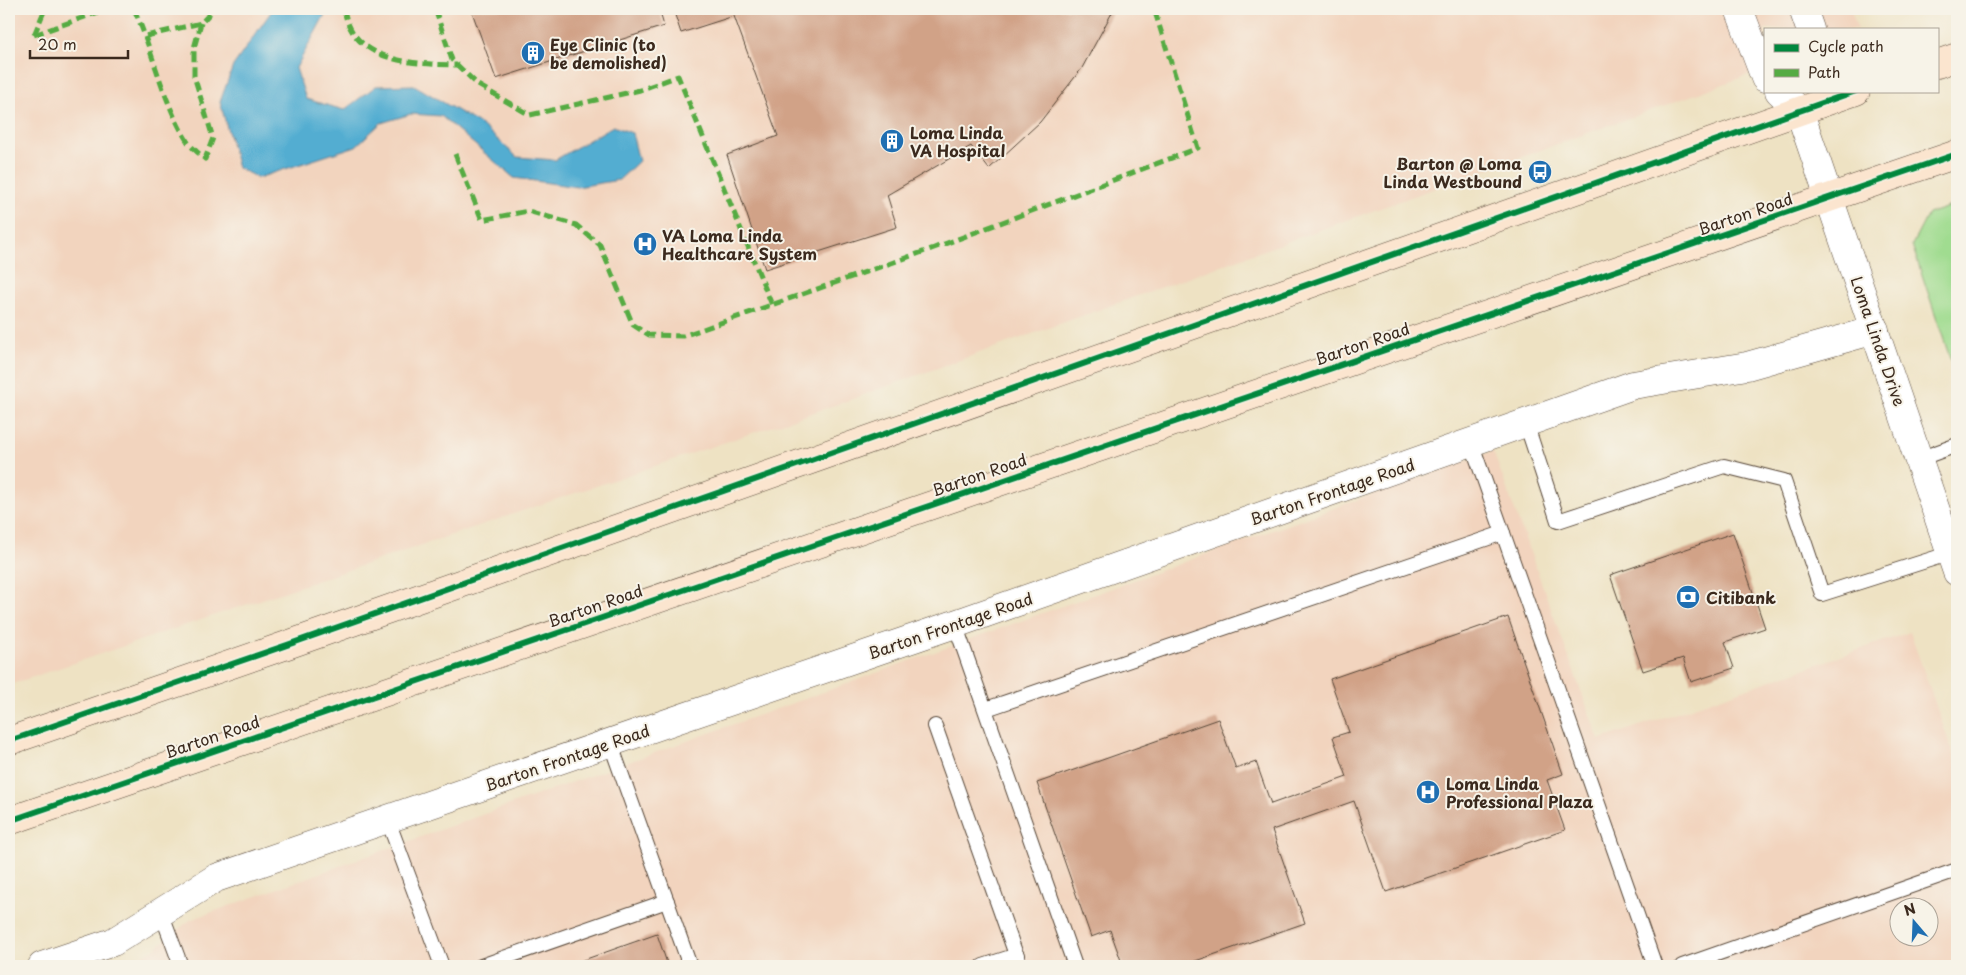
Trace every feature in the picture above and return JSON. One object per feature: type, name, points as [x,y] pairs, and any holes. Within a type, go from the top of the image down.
[{"type":"main road","points":[[1938,64],[1957,57]]},
{"type":"main road","points":[[9,741],[287,645],[1803,101],[1851,92]]},
{"type":"main road","name":"Barton Road","points":[[9,820],[1829,200],[1957,154]]},
{"type":"street","points":[[1739,9],[1764,75]]},
{"type":"street","points":[[1803,9],[1810,28]]},
{"type":"street","name":"Loma Linda Drive","points":[[1781,92],[1803,101],[1829,200],[1954,562]]},
{"type":"street","name":"Barton Frontage Road","points":[[42,966],[113,942],[216,878],[955,624],[1633,385],[1747,366],[1875,330]]},
{"type":"lane","points":[[1526,423],[1558,521],[1724,466],[1784,481],[1822,594],[1954,562]]},
{"type":"lane","points":[[1471,442],[1655,966]]},
{"type":"lane","points":[[1919,459],[1957,445]]},
{"type":"lane","points":[[986,709],[1503,533]]},
{"type":"lane","points":[[955,624],[1075,966]]},
{"type":"lane","points":[[936,726],[1018,961],[983,966]]},
{"type":"lane","points":[[610,742],[690,966]]},
{"type":"lane","points":[[387,818],[442,966]]},
{"type":"lane","points":[[1682,966],[1957,870]]},
{"type":"lane","points":[[481,966],[667,901]]},
{"type":"lane","points":[[162,912],[181,966]]},
{"type":"shaded area","name":"VA Loma Linda Healthcare System","points":[[9,9],[1850,9],[1858,28],[1764,28],[1764,69],[841,403],[9,685]]},
{"type":"shaded area","points":[[1493,451],[1599,740],[1910,632],[1957,765],[1957,966],[124,966],[154,949],[190,920]]},
{"type":"green space","points":[[1957,204],[1957,379],[1912,245],[1928,214]]},
{"type":"water","points":[[273,9],[328,9],[296,68],[306,99],[344,110],[376,86],[414,85],[483,126],[517,157],[555,160],[613,126],[632,133],[639,161],[619,180],[577,187],[514,178],[441,116],[411,114],[381,123],[356,146],[258,178],[238,168],[220,102],[233,66]]},
{"type":"building","name":"Eye Clinic (to be demolished)","points":[[471,9],[659,9],[664,26],[496,79]]},
{"type":"building","name":"Loma Linda VA Hospital","points":[[673,9],[1114,9],[1082,68],[1040,122],[989,169],[971,146],[887,195],[897,227],[765,269],[727,155],[778,136],[734,16],[681,33]]},
{"type":"building","points":[[1733,533],[1765,628],[1725,642],[1734,668],[1691,682],[1683,658],[1643,671],[1610,575]]},
{"type":"building","name":"Loma Linda Professional Plaza","points":[[1508,617],[1563,774],[1547,780],[1565,830],[1386,892],[1354,801],[1272,830],[1305,923],[1181,966],[1123,966],[1110,930],[1091,937],[1037,783],[1218,719],[1236,769],[1256,762],[1271,804],[1347,777],[1333,737],[1349,732],[1330,679]]},
{"type":"building","points":[[657,934],[668,966],[576,966],[575,963]]},
{"type":"marked path","points":[[34,35],[45,9]]},
{"type":"marked path","points":[[34,35],[107,9]]},
{"type":"marked path","points":[[134,9],[170,108],[190,145],[205,159],[213,138],[194,76],[194,48],[201,23]]},
{"type":"marked path","points":[[146,36],[201,23],[214,9]]},
{"type":"marked path","points":[[344,9],[350,27],[359,40],[372,50],[387,57],[404,61],[457,65]]},
{"type":"marked path","points":[[435,9],[452,60],[478,85],[530,115],[640,90],[678,76],[772,305]]},
{"type":"marked path","points":[[455,154],[482,220],[528,211],[576,225],[600,245],[633,325],[649,335],[683,336],[934,248],[1198,148],[1154,9]]},
{"type":"cycle path","points":[[9,741],[287,645],[1853,92]]},
{"type":"cycle path","points":[[9,821],[1957,154]]},
{"type":"place","name":"Eye Clinic (to be demolished)","points":[[533,53]]},
{"type":"place","name":"Loma Linda VA Hospital","points":[[892,141]]},
{"type":"place","name":"Barton @ Loma Linda Westbound","points":[[1540,172]]},
{"type":"place","name":"VA Loma Linda Healthcare System","points":[[645,244]]},
{"type":"place","name":"Citibank","points":[[1688,597]]},
{"type":"place","name":"Loma Linda Professional Plaza","points":[[1428,792]]}]
